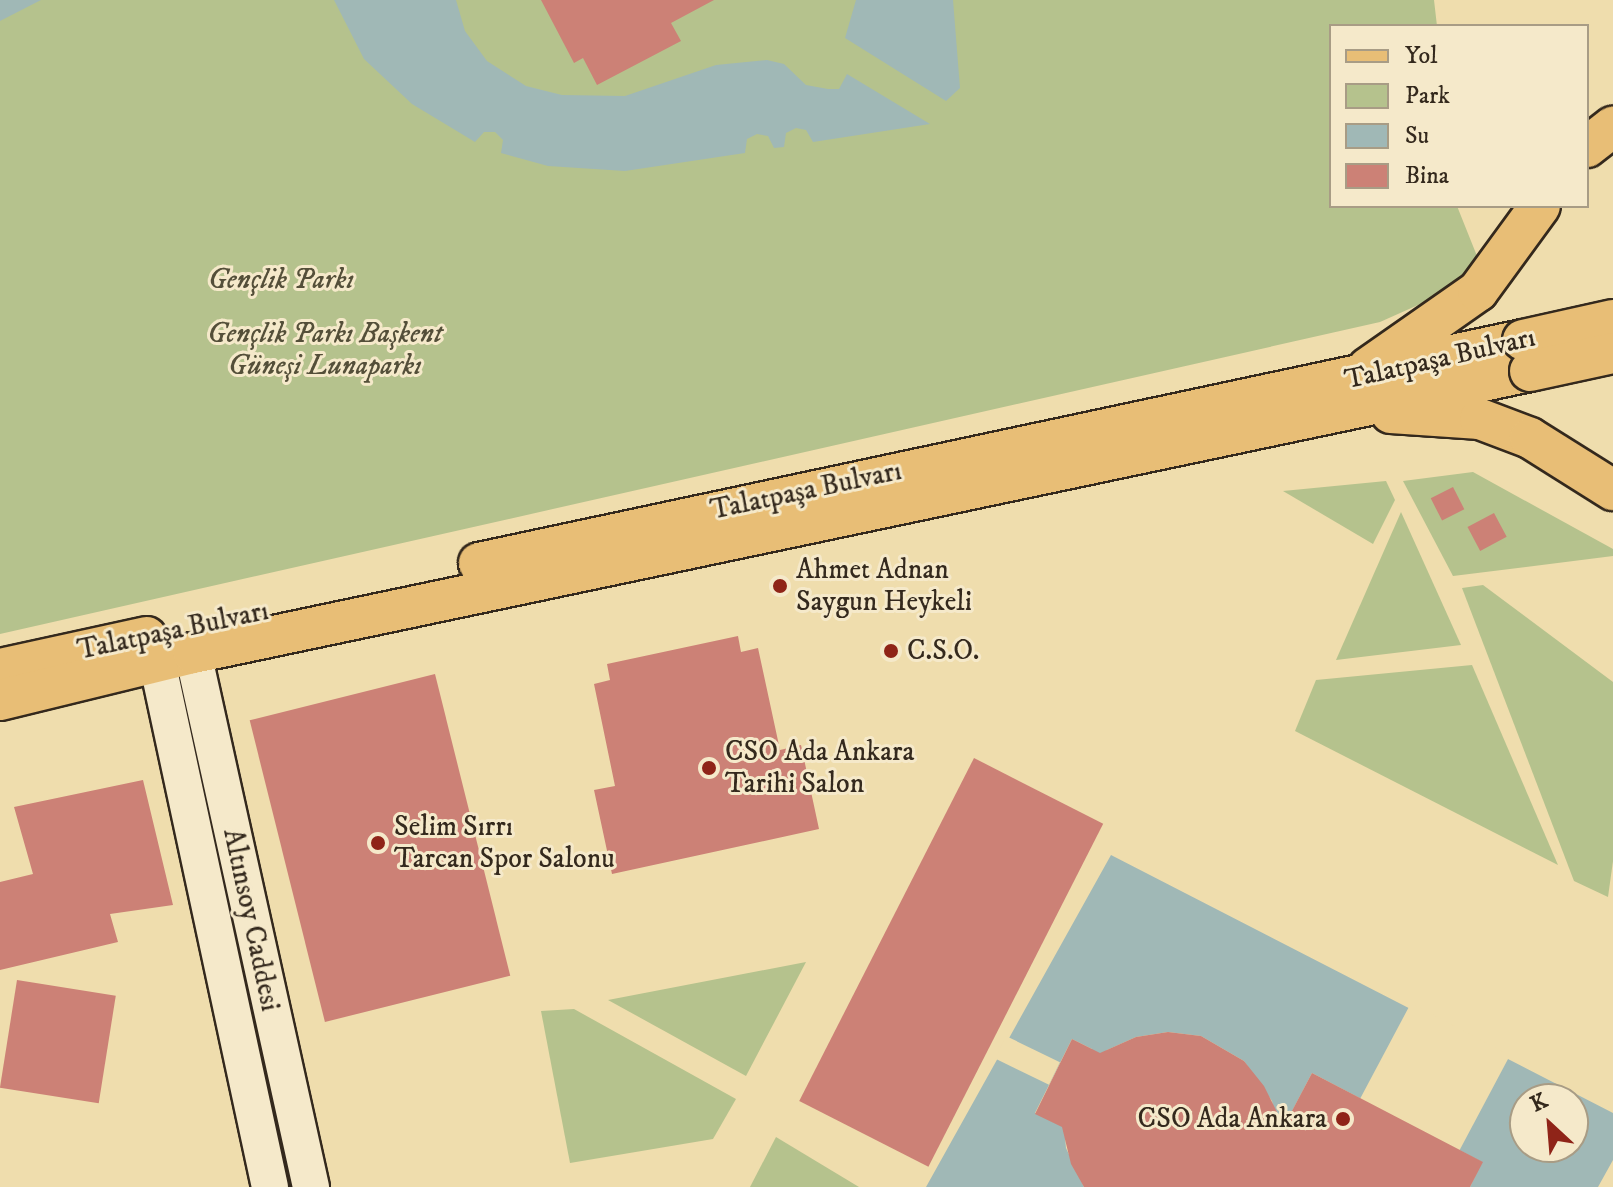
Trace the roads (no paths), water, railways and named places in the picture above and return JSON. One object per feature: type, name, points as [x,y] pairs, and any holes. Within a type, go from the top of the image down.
[{"type":"main road","points":[[1589,145],[1613,127]]},
{"type":"main road","points":[[1539,208],[1478,291],[1357,393],[1414,417],[1480,419],[1530,438],[1613,490]]},
{"type":"main road","name":"Talatpaşa Bulvarı","points":[[0,700],[175,657],[1526,356],[1613,320]]},
{"type":"main road","name":"Talatpaşa Bulvarı","points":[[1526,356],[1613,353]]},
{"type":"main road","name":"Talatpaşa Bulvarı","points":[[0,669],[995,449],[1357,393]]},
{"type":"street","name":"Altınsoy Caddesi","points":[[175,657],[270,1187]]},
{"type":"street","name":"Altınsoy Caddesi","points":[[175,657],[311,1187]]},
{"type":"water","points":[[0,0],[41,0],[0,21]]},
{"type":"water","points":[[334,0],[456,0],[465,31],[487,61],[526,86],[562,95],[625,96],[716,65],[767,60],[784,64],[806,85],[828,89],[839,89],[847,74],[930,124],[813,142],[806,130],[796,128],[786,133],[784,147],[774,148],[768,136],[757,134],[747,139],[745,153],[625,171],[548,166],[501,153],[503,140],[495,132],[484,132],[475,142],[412,104],[364,59]]},
{"type":"water","points":[[856,0],[953,0],[960,88],[946,101],[845,38]]},
{"type":"water","points":[[1111,855],[1555,1083],[1509,1083],[1509,1163],[1589,1163],[1589,1101],[1613,1113],[1613,1160],[1598,1187],[1470,1187],[1482,1162],[1312,1073],[1279,1136],[1272,1101],[1244,1061],[1201,1036],[1168,1032],[1136,1037],[1107,1050],[1081,1072],[1092,1049],[1072,1039],[1035,1113],[1055,1123],[1063,1115],[1066,1148],[1084,1187],[926,1187]]},
{"type":"place","name":"Ahmet Adnan Saygun Heykeli","points":[[780,586]]},
{"type":"place","name":"C.S.O.","points":[[891,651]]},
{"type":"place","name":"CSO Ada Ankara Tarihi Salon","points":[[709,768]]},
{"type":"place","name":"Selim Sırrı Tarcan Spor Salonu","points":[[378,843]]},
{"type":"place","name":"CSO Ada Ankara","points":[[1343,1119]]},
{"type":"park label","name":"Gençlik Parkı","points":[[281,280]]},
{"type":"park label","name":"Gençlik Parkı Başkent Güneşi Lunaparkı","points":[[325,350]]}]
